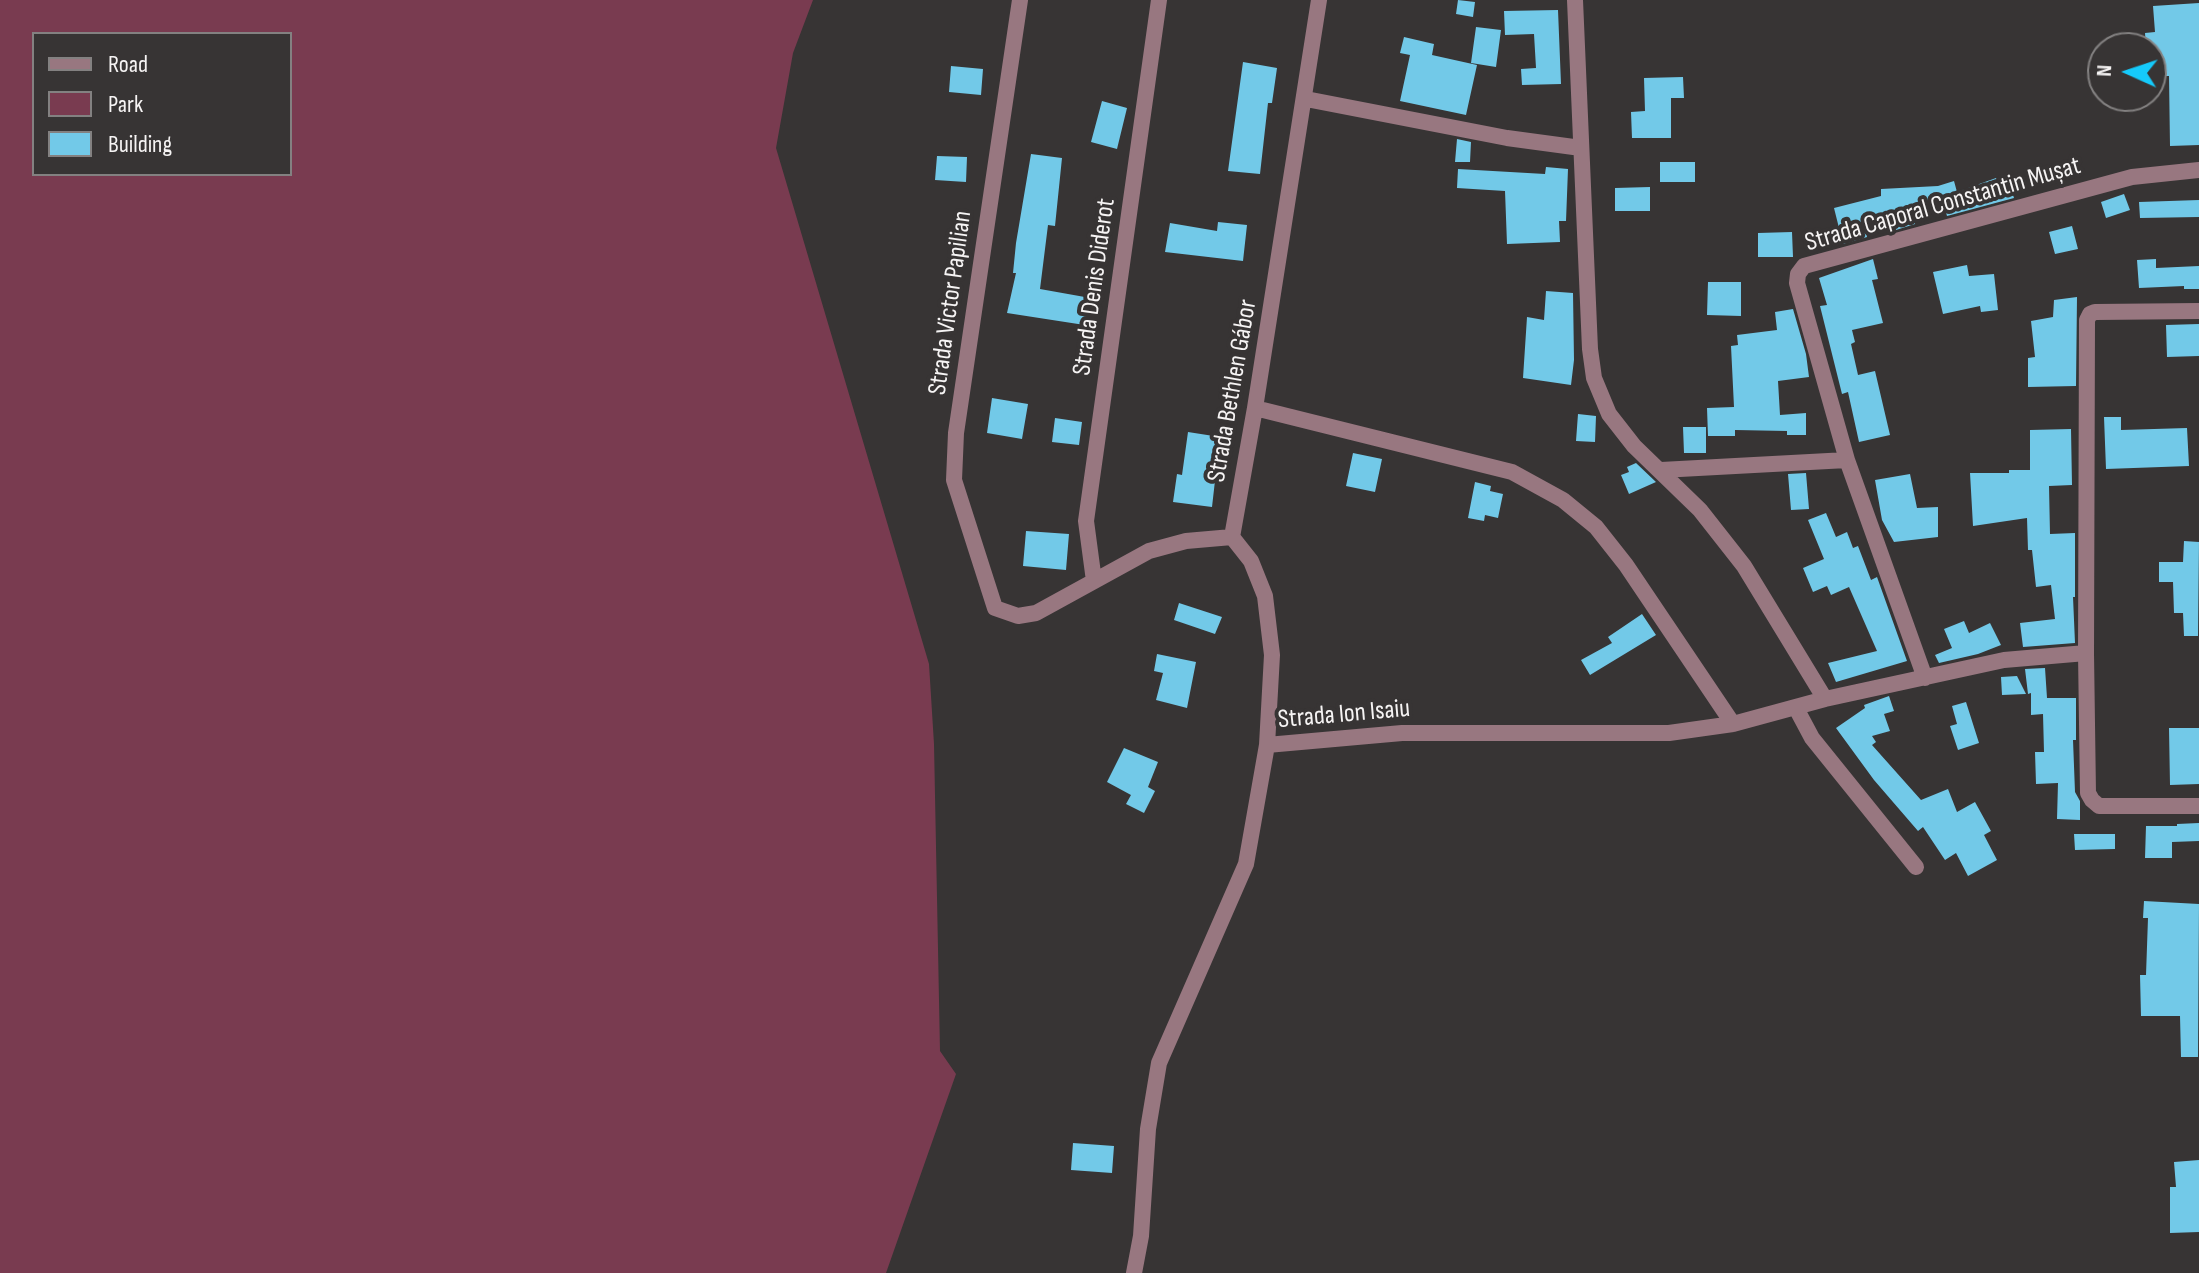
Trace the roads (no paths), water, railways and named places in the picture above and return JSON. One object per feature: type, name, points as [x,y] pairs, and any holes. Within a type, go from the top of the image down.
[{"type":"street","name":"Strada Victor Papilian","points":[[1020,0],[956,433],[954,480],[995,608],[1018,616],[1036,613],[1094,581]]},
{"type":"street","name":"Strada Denis Diderot","points":[[1094,581],[1086,521],[1159,0]]},
{"type":"street","name":"Strada Bethlen Gábor","points":[[1232,537],[1306,99],[1319,0]]},
{"type":"street","points":[[1575,0],[1590,349],[1594,378],[1609,414],[1634,446],[1700,510],[1744,566],[1825,699],[2004,660],[2086,653]]},
{"type":"street","points":[[1306,99],[1507,138],[1581,148]]},
{"type":"street","name":"Strada Caporal Constantin Mușat","points":[[1925,678],[1847,460],[1797,283],[1798,274],[1804,266],[2132,177],[2199,170]]},
{"type":"street","points":[[2199,311],[2095,312],[2087,320],[2086,653],[2088,793],[2092,800],[2099,806],[2199,806]]},
{"type":"street","points":[[1255,408],[1512,472],[1563,500],[1596,527],[1626,565],[1733,724]]},
{"type":"street","points":[[1661,470],[1847,460]]},
{"type":"street","points":[[1094,581],[1149,551],[1186,541],[1232,537],[1251,561],[1265,596],[1272,655],[1267,745]]},
{"type":"street","name":"Strada Ion Isaiu","points":[[1134,1273],[1141,1236],[1148,1129],[1159,1063],[1246,864],[1267,745],[1402,733],[1669,733],[1733,724],[1825,699]]},
{"type":"street","points":[[1796,708],[1812,738],[1916,867]]}]
